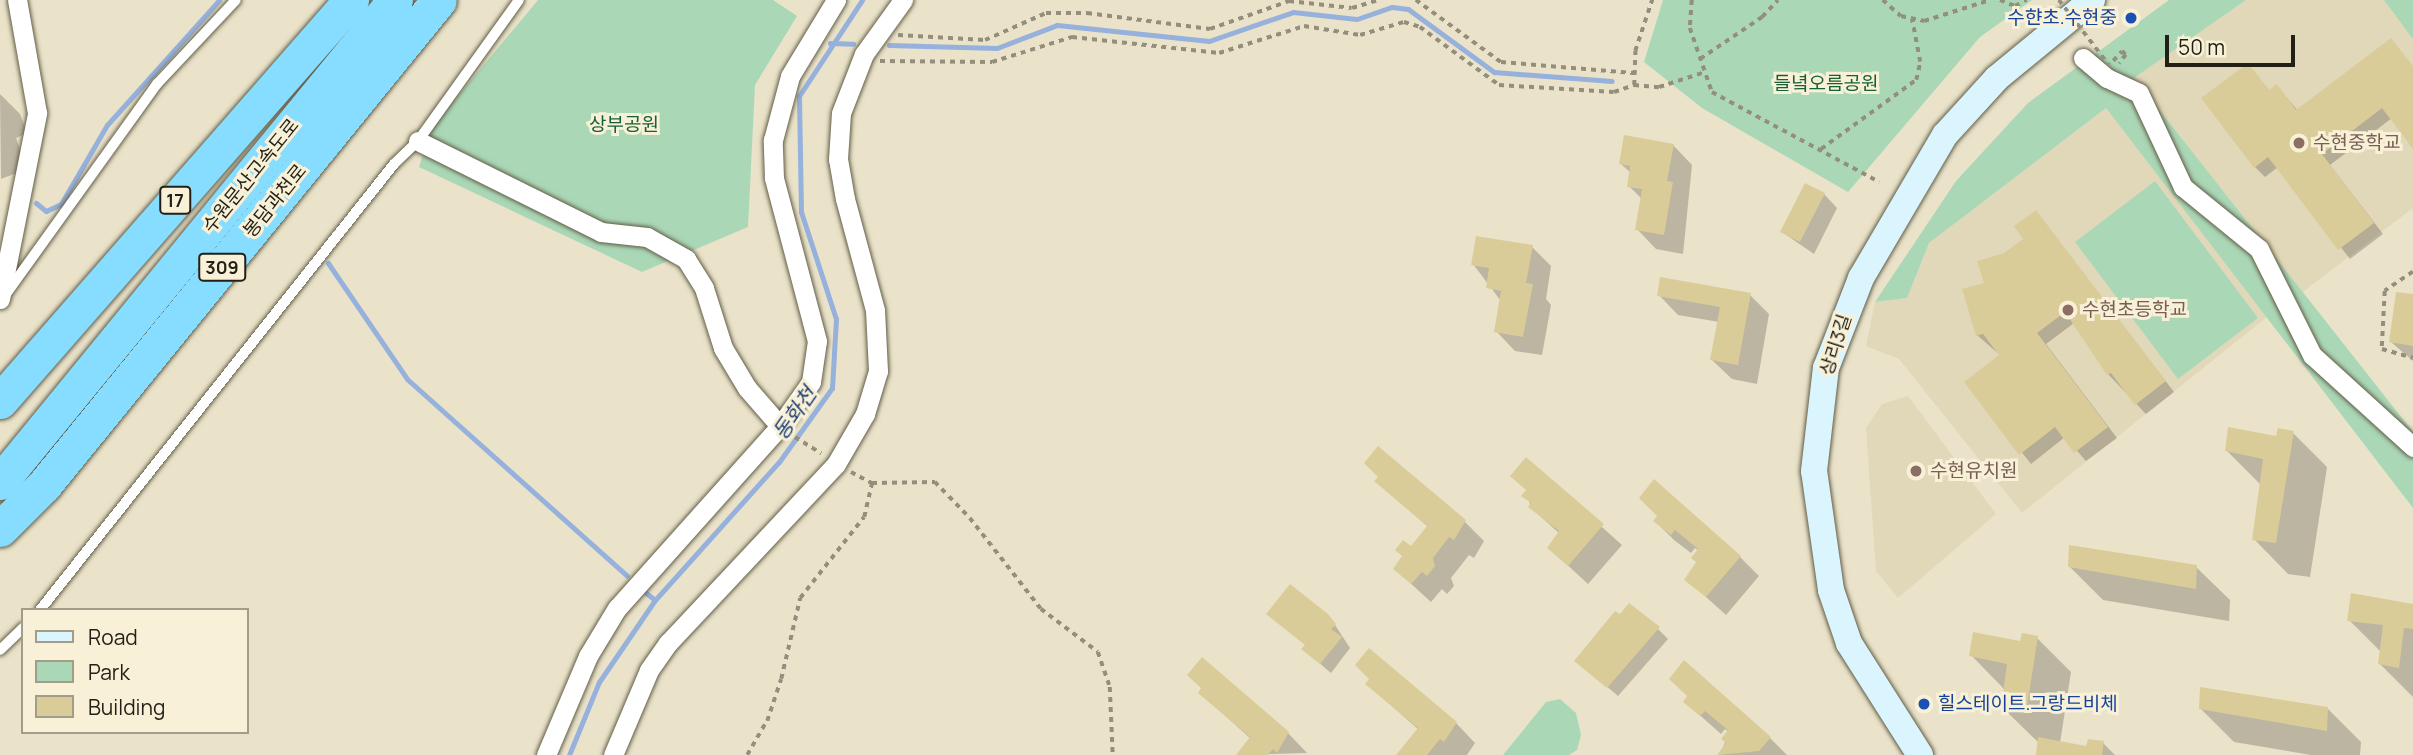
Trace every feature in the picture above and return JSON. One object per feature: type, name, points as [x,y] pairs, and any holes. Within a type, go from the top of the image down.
[{"type":"highway","points":[[0,378],[324,0]]},
{"type":"highway","name":"수원문산고속도로","points":[[0,401],[351,0]]},
{"type":"highway","name":"수원문산고속도로","points":[[0,482],[395,0]]},
{"type":"highway","name":"봉담과천로","points":[[0,529],[44,485],[439,0]]},
{"type":"street","points":[[0,301],[37,113],[17,0]]},
{"type":"street","points":[[546,755],[588,656],[617,608],[784,429],[811,382],[817,341],[775,177],[773,140],[790,76],[836,0]]},
{"type":"street","points":[[613,755],[649,670],[668,643],[833,461],[865,414],[878,371],[875,310],[838,159],[841,113],[879,34],[903,0]]},
{"type":"street","name":"상리3길","points":[[1920,755],[1849,643],[1831,590],[1814,471],[1826,368],[1861,278],[1945,135],[1997,78],[2092,0]]},
{"type":"street","points":[[2083,58],[2107,78],[2140,93],[2183,187],[2259,248],[2312,355],[2413,447]]},
{"type":"street","points":[[418,141],[601,232],[647,237],[685,259],[704,288],[723,348],[747,388],[784,429]]},
{"type":"lane","points":[[0,301],[157,84],[236,0]]},
{"type":"lane","points":[[42,608],[394,164],[418,141],[519,0]]},
{"type":"lane","points":[[0,650],[21,630]]},
{"type":"path","points":[[879,34],[985,40],[1046,13],[1073,13],[1210,29],[1289,1],[1352,8],[1379,0]]},
{"type":"path","points":[[1416,0],[1501,62],[1634,73]]},
{"type":"path","points":[[1634,85],[1635,51],[1652,0]]},
{"type":"path","points":[[1692,0],[1689,21],[1700,60],[1716,95],[1879,182]]},
{"type":"path","points":[[1700,60],[1762,17],[1778,0]]},
{"type":"path","points":[[1883,0],[1912,20],[1941,19],[1990,0]]},
{"type":"path","points":[[2000,0],[2015,6],[2026,19]]},
{"type":"path","points":[[2015,6],[2026,0]]},
{"type":"path","points":[[2059,0],[2109,65]]},
{"type":"path","points":[[1821,149],[1916,80],[1920,62],[1912,20]]},
{"type":"path","points":[[862,65],[885,60],[992,62],[1072,37],[1219,53],[1304,26],[1360,35],[1404,22],[1420,27],[1499,85],[1614,92],[1634,85],[1659,87],[1705,72]]},
{"type":"path","points":[[2413,272],[2385,291],[2382,349],[2413,358]]},
{"type":"path","points":[[784,429],[872,483],[935,482],[970,518],[1041,609],[1098,652],[1110,687],[1113,755]]},
{"type":"path","points":[[747,755],[778,689],[800,598],[864,517],[872,483]]},
{"type":"shaded area","name":"수현중학교","points":[[2246,0],[2413,0],[2413,208],[2300,294],[2134,78]]},
{"type":"shaded area","name":"수현초등학교","points":[[2106,108],[2267,317],[2022,513],[1899,359],[1866,346],[1875,302],[1907,298],[1929,243]]},
{"type":"shaded area","name":"수현유치원","points":[[1908,396],[1996,514],[1898,598],[1876,571],[1866,428],[1882,404]]},
{"type":"green space","name":"상부공원","points":[[538,0],[773,0],[797,16],[755,85],[748,227],[642,272],[419,167],[432,127]]},
{"type":"green space","name":"들녘오름공원","points":[[1663,0],[2032,0],[1980,37],[1848,192],[1702,108],[1644,62]]},
{"type":"green space","points":[[2169,0],[2246,0],[2134,78],[2413,432],[2413,508],[2106,108],[1929,243],[1907,298],[1875,302],[1956,181],[2028,103]]},
{"type":"green space","points":[[2384,0],[2413,0],[2413,39]]},
{"type":"green space","points":[[2155,181],[2258,318],[2178,379],[2075,242]]},
{"type":"green space","points":[[1560,699],[1576,713],[1581,735],[1577,750],[1569,755],[1503,755],[1546,702]]},
{"type":"building","points":[[2391,38],[2413,66],[2413,149],[2382,108],[2322,154],[2374,223],[2338,250],[2268,157],[2254,168],[2201,98],[2248,63],[2269,90],[2277,84],[2296,110]]},
{"type":"building","points":[[1624,135],[1674,144],[1667,181],[1673,182],[1664,235],[1635,230],[1642,189],[1627,187],[1630,166],[1619,164]]},
{"type":"building","points":[[1805,183],[1825,193],[1800,242],[1780,232]]},
{"type":"building","points":[[2036,210],[2166,381],[2135,405],[2111,373],[2107,375],[2065,312],[2037,333],[2108,427],[2074,453],[2055,427],[2019,455],[1964,382],[1999,355],[1983,334],[1976,336],[1962,289],[1984,283],[1977,261],[2004,253],[2023,239],[2014,226]]},
{"type":"building","points":[[1476,236],[1533,245],[1526,283],[1533,284],[1523,337],[1494,332],[1501,291],[1486,288],[1489,268],[1471,265]]},
{"type":"building","points":[[1660,277],[1751,293],[1738,365],[1710,360],[1720,307],[1657,296]]},
{"type":"building","points":[[2396,292],[2413,294],[2413,346],[2389,342]]},
{"type":"building","points":[[2228,427],[2276,436],[2278,428],[2294,431],[2276,543],[2252,540],[2263,459],[2225,451]]},
{"type":"building","points":[[1378,446],[1466,520],[1454,540],[1449,537],[1433,558],[1435,566],[1427,576],[1422,572],[1411,584],[1393,569],[1402,556],[1395,550],[1403,540],[1411,546],[1427,526],[1374,481],[1378,477],[1364,463]]},
{"type":"building","points":[[1526,457],[1604,524],[1568,566],[1547,548],[1559,531],[1528,507],[1531,503],[1521,496],[1526,490],[1510,476]]},
{"type":"building","points":[[1654,479],[1741,556],[1706,597],[1684,580],[1696,562],[1691,558],[1698,549],[1675,530],[1671,535],[1653,521],[1657,516],[1639,498]]},
{"type":"building","points":[[2069,545],[2197,565],[2196,589],[2068,567]]},
{"type":"building","points":[[1290,584],[1328,614],[1336,624],[1331,629],[1342,637],[1320,664],[1301,649],[1305,645],[1266,614]]},
{"type":"building","points":[[2351,593],[2413,604],[2413,629],[2404,628],[2399,668],[2378,664],[2383,625],[2347,621]]},
{"type":"building","points":[[1629,603],[1660,627],[1607,688],[1574,661],[1615,611],[1620,614]]},
{"type":"building","points":[[1973,632],[2020,641],[2022,633],[2038,636],[2026,713],[2001,709],[2007,664],[1969,656]]},
{"type":"building","points":[[1369,648],[1457,722],[1444,742],[1440,739],[1427,755],[1396,755],[1418,728],[1365,684],[1369,679],[1355,665]]},
{"type":"building","points":[[1202,657],[1289,732],[1277,753],[1273,749],[1268,755],[1236,755],[1250,737],[1198,693],[1201,688],[1187,675]]},
{"type":"building","points":[[1684,660],[1771,737],[1759,751],[1717,755],[1726,743],[1721,739],[1728,730],[1705,711],[1700,716],[1683,702],[1687,696],[1669,679]]},
{"type":"building","points":[[2200,687],[2328,707],[2327,731],[2199,709]]},
{"type":"building","points":[[2038,737],[2086,746],[2088,739],[2104,741],[2102,755],[2036,755]]},
{"type":"waterway","points":[[36,203],[46,211],[61,204],[107,125],[219,0]]},
{"type":"waterway","name":"동화천","points":[[569,755],[599,682],[655,600],[779,462],[832,388],[836,319],[801,212],[799,96],[862,0]]},
{"type":"waterway","points":[[889,45],[997,48],[1057,25],[1209,41],[1293,12],[1357,19],[1392,7],[1408,9],[1494,72],[1612,81]]},
{"type":"waterway","points":[[830,43],[853,44]]},
{"type":"waterway","points":[[328,263],[407,379],[627,576]]},
{"type":"waterway","points":[[646,593],[655,600]]},
{"type":"place","name":"수햔초.수현중","points":[[2131,18]]},
{"type":"place","name":"수현중학교","points":[[2299,143]]},
{"type":"place","name":"수현초등학교","points":[[2068,310]]},
{"type":"place","name":"수현유치원","points":[[1916,471]]},
{"type":"place","name":"힐스테이트.그랑드비체","points":[[1924,704]]}]
